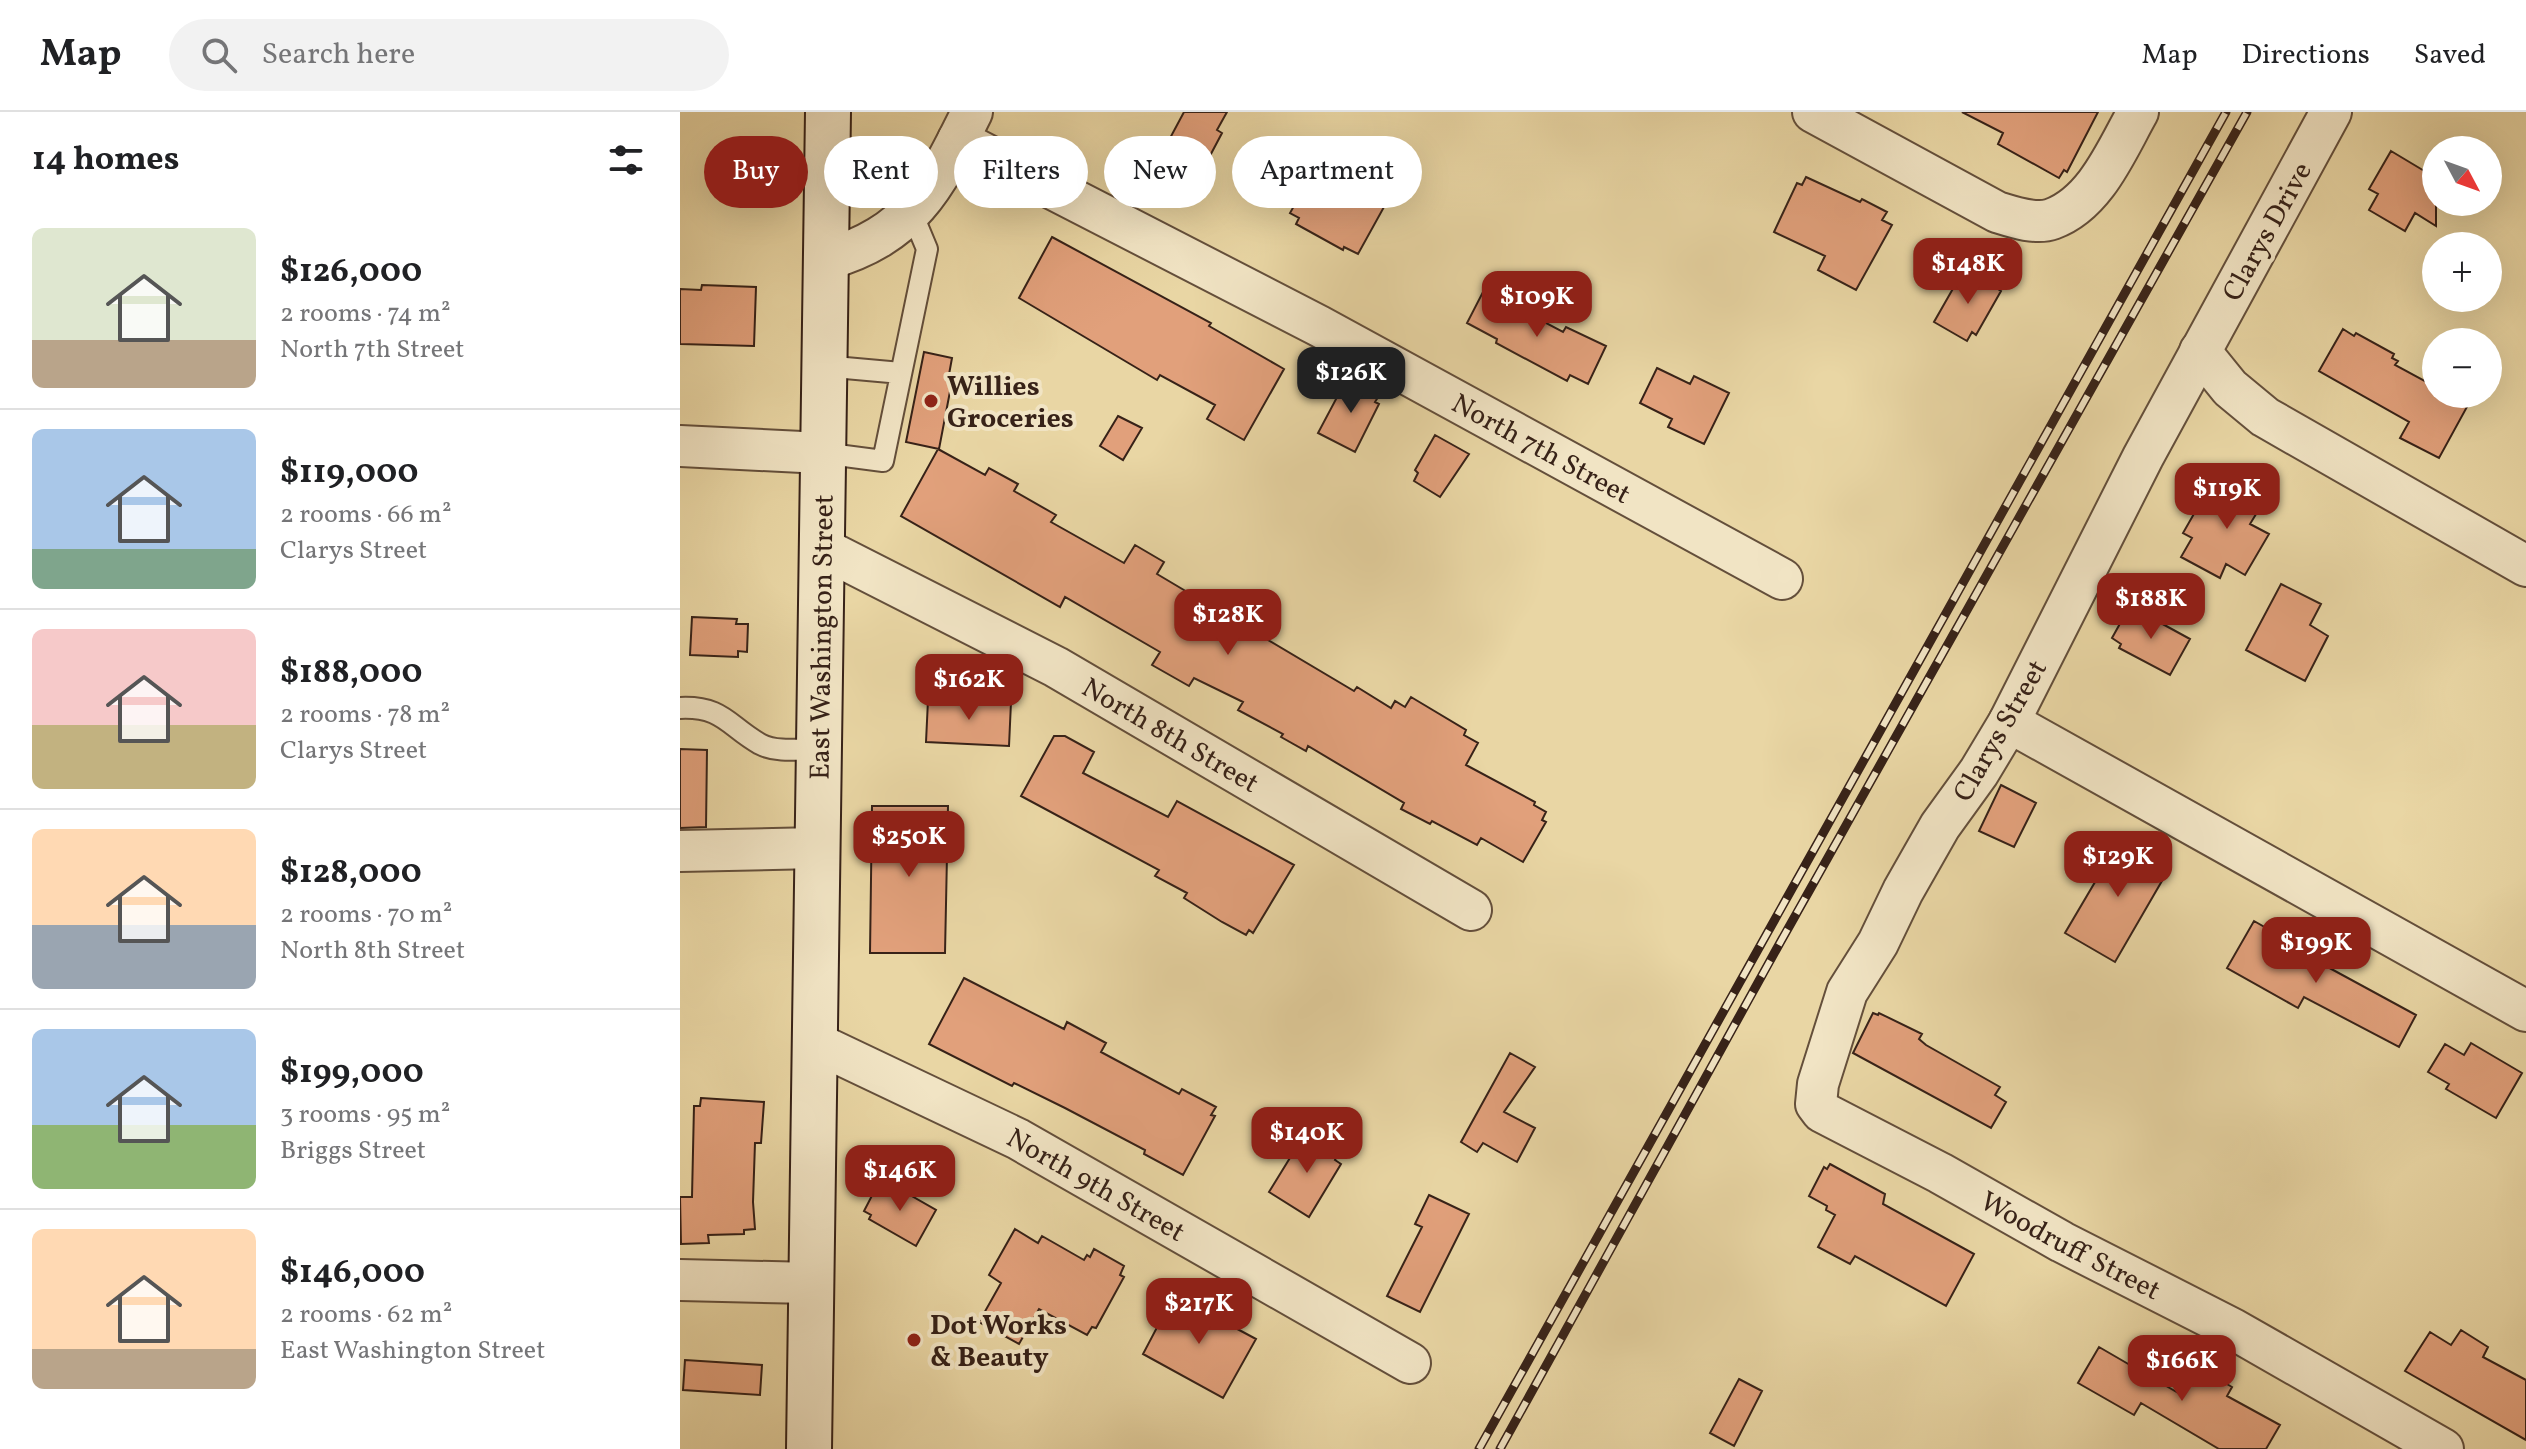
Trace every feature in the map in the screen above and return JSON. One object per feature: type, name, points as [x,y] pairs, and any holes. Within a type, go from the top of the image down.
[{"type":"main road","name":"East Washington Street","points":[[809,1449],[828,112]]},
{"type":"street","points":[[1813,112],[1997,212],[2026,220],[2050,220],[2072,207],[2095,186],[2138,112]]},
{"type":"street","name":"Clarys Drive","points":[[2200,351],[2331,112]]},
{"type":"street","points":[[825,260],[846,254],[881,237],[912,213],[938,181],[965,126]]},
{"type":"street","name":"North 7th Street","points":[[965,126],[1319,326],[1782,579]]},
{"type":"street","points":[[2200,351],[2230,388],[2265,417],[2526,566]]},
{"type":"street","name":"Clarys Street","points":[[1822,1112],[1816,1104],[1818,1084],[1847,992],[1878,943],[1940,826],[1979,772],[2009,722],[2200,351]]},
{"type":"street","points":[[680,446],[822,453]]},
{"type":"street","name":"North 8th Street","points":[[820,547],[1056,667],[1471,910]]},
{"type":"street","points":[[2009,722],[2526,1011]]},
{"type":"street","points":[[680,851],[817,848]]},
{"type":"street","name":"North 9th Street","points":[[816,1043],[1018,1139],[1410,1363]]},
{"type":"street","name":"Woodruff Street","points":[[1822,1112],[1940,1173],[2062,1242],[2233,1329],[2443,1449]]},
{"type":"street","points":[[680,1280],[811,1283]]},
{"type":"lane","points":[[822,453],[883,461],[927,249],[912,213]]},
{"type":"lane","points":[[823,366],[901,373]]},
{"type":"lane","points":[[680,708],[697,707],[724,716],[761,745],[779,750],[818,749]]},
{"type":"building","points":[[1184,112],[1227,112],[1217,130],[1222,133],[1216,144],[1216,136],[1171,136]]},
{"type":"building","points":[[1962,112],[2098,112],[2067,172],[2064,170],[2059,178],[1998,144],[2003,133]]},
{"type":"building","points":[[2391,151],[2422,170],[2422,216],[2436,216],[2436,226],[2415,213],[2405,231],[2369,210],[2378,194],[2369,189]]},
{"type":"building","points":[[1806,177],[1887,212],[1882,220],[1892,225],[1856,290],[1818,270],[1825,256],[1774,232],[1797,183],[1802,185]]},
{"type":"building","points":[[1293,208],[1383,208],[1358,254],[1344,247],[1343,250],[1296,224],[1299,218],[1290,213]]},
{"type":"building","points":[[1052,237],[1211,323],[1209,326],[1284,369],[1244,440],[1207,419],[1215,405],[1160,375],[1157,380],[1019,298]]},
{"type":"building","points":[[1963,271],[2001,291],[1976,335],[1972,332],[1967,341],[1934,322]]},
{"type":"building","points":[[702,285],[756,287],[754,346],[680,344],[680,289],[701,290]]},
{"type":"building","points":[[1484,290],[1563,332],[1566,327],[1606,346],[1588,384],[1570,375],[1567,381],[1496,343],[1497,339],[1467,323]]},
{"type":"building","points":[[2343,329],[2394,354],[2392,358],[2398,361],[2395,365],[2422,379],[2422,408],[2466,408],[2439,458],[2400,438],[2409,422],[2319,371]]},
{"type":"building","name":"Willies Groceries","points":[[924,352],[952,358],[948,380],[952,381],[939,449],[906,442]]},
{"type":"building","points":[[1657,368],[1690,384],[1694,376],[1729,393],[1704,444],[1668,427],[1672,419],[1640,403]]},
{"type":"building","points":[[1353,379],[1380,394],[1375,402],[1379,404],[1355,452],[1318,433],[1344,384],[1350,387]]},
{"type":"building","points":[[1118,416],[1142,428],[1123,460],[1100,446]]},
{"type":"building","points":[[1435,435],[1469,454],[1440,497],[1414,481],[1418,473],[1415,470]]},
{"type":"building","points":[[938,449],[985,475],[989,468],[1018,484],[1014,491],[1056,515],[1051,522],[1124,563],[1135,545],[1164,562],[1157,574],[1354,691],[1357,687],[1391,708],[1395,701],[1405,707],[1411,697],[1466,730],[1464,735],[1478,743],[1466,765],[1535,802],[1534,805],[1546,812],[1542,820],[1546,822],[1523,862],[1481,838],[1477,845],[1432,821],[1430,824],[1401,809],[1404,803],[1308,746],[1306,751],[1281,737],[1283,734],[1238,710],[1243,702],[1194,678],[1189,686],[1152,665],[1160,652],[1065,597],[1060,607],[901,516]]},
{"type":"building","points":[[2233,477],[2267,496],[2250,524],[2269,534],[2245,575],[2226,564],[2220,578],[2181,557],[2192,538],[2183,533],[2199,505],[2208,511]]},
{"type":"building","points":[[2281,584],[2321,604],[2310,625],[2328,636],[2305,681],[2246,650]]},
{"type":"building","points":[[2137,610],[2190,639],[2170,675],[2119,648],[2121,644],[2112,638],[2127,611],[2135,615]]},
{"type":"building","points":[[692,617],[737,619],[736,624],[748,624],[747,652],[738,651],[738,657],[690,655]]},
{"type":"building","points":[[962,695],[989,696],[989,701],[1011,702],[1009,746],[926,742],[928,700],[962,702]]},
{"type":"building","points":[[1054,736],[1065,736],[1094,752],[1083,773],[1168,817],[1177,801],[1294,865],[1253,933],[1249,930],[1246,935],[1184,898],[1187,893],[1155,876],[1159,870],[1021,796]]},
{"type":"building","points":[[680,749],[707,750],[706,827],[680,828]]},
{"type":"building","points":[[2001,785],[2036,803],[2014,847],[1979,831]]},
{"type":"building","points":[[872,806],[948,806],[945,953],[870,953]]},
{"type":"building","points":[[2126,835],[2154,850],[2151,856],[2170,867],[2115,962],[2065,933],[2121,838],[2124,839]]},
{"type":"building","points":[[2254,921],[2291,942],[2289,946],[2416,1015],[2399,1047],[2304,997],[2298,1008],[2227,968]]},
{"type":"building","points":[[964,978],[1064,1029],[1067,1022],[1106,1043],[1101,1052],[1179,1094],[1182,1089],[1216,1107],[1211,1115],[1215,1116],[1183,1175],[1144,1154],[1145,1150],[1065,1108],[1014,1083],[1012,1086],[929,1044]]},
{"type":"building","points":[[1873,1013],[1922,1034],[1919,1039],[1926,1045],[2000,1087],[1995,1095],[2006,1102],[1991,1128],[1853,1053]]},
{"type":"building","points":[[2471,1043],[2522,1073],[2496,1118],[2446,1089],[2449,1084],[2428,1072],[2445,1044],[2464,1055]]},
{"type":"building","points":[[1510,1053],[1535,1067],[1504,1112],[1535,1128],[1517,1162],[1483,1143],[1477,1152],[1461,1142]]},
{"type":"building","points":[[701,1098],[764,1102],[761,1143],[755,1143],[755,1229],[744,1230],[744,1234],[708,1235],[709,1243],[681,1244],[680,1197],[692,1197],[694,1106],[700,1106]]},
{"type":"building","points":[[1315,1134],[1340,1150],[1335,1160],[1341,1164],[1309,1217],[1269,1192],[1301,1140],[1308,1145]]},
{"type":"building","points":[[1830,1164],[1885,1194],[1883,1204],[1974,1254],[1946,1306],[1855,1256],[1850,1264],[1818,1247],[1835,1215],[1826,1210],[1827,1206],[1809,1196],[1824,1167],[1827,1169]]},
{"type":"building","points":[[889,1183],[936,1210],[916,1246],[869,1219],[871,1215],[864,1211],[878,1184],[886,1189]]},
{"type":"building","points":[[1429,1195],[1469,1214],[1420,1312],[1387,1296],[1422,1227],[1415,1224]]},
{"type":"building","points":[[1015,1229],[1038,1243],[1042,1236],[1084,1260],[1087,1255],[1090,1257],[1094,1249],[1124,1266],[1120,1275],[1124,1277],[1096,1328],[1092,1327],[1087,1335],[1039,1309],[1019,1344],[979,1322],[1001,1283],[989,1275]]},
{"type":"building","points":[[1174,1295],[1256,1339],[1223,1398],[1143,1354]]},
{"type":"building","points":[[2461,1330],[2488,1347],[2483,1357],[2526,1380],[2526,1440],[2405,1371],[2430,1332],[2451,1345]]},
{"type":"building","points":[[2099,1347],[2180,1394],[2196,1366],[2232,1387],[2227,1396],[2280,1425],[2266,1449],[2219,1449],[2141,1403],[2134,1415],[2078,1383]]},
{"type":"building","points":[[685,1360],[762,1365],[760,1395],[683,1390]]},
{"type":"building","points":[[1739,1379],[1762,1391],[1734,1446],[1710,1433]]},
{"type":"railway","points":[[1479,1449],[2226,112]]},
{"type":"railway","points":[[1500,1449],[1781,941],[2247,112]]},
{"type":"place","name":"Willies Groceries","points":[[931,401]]},
{"type":"place","name":"Dot Works & Beauty","points":[[914,1340]]}]
